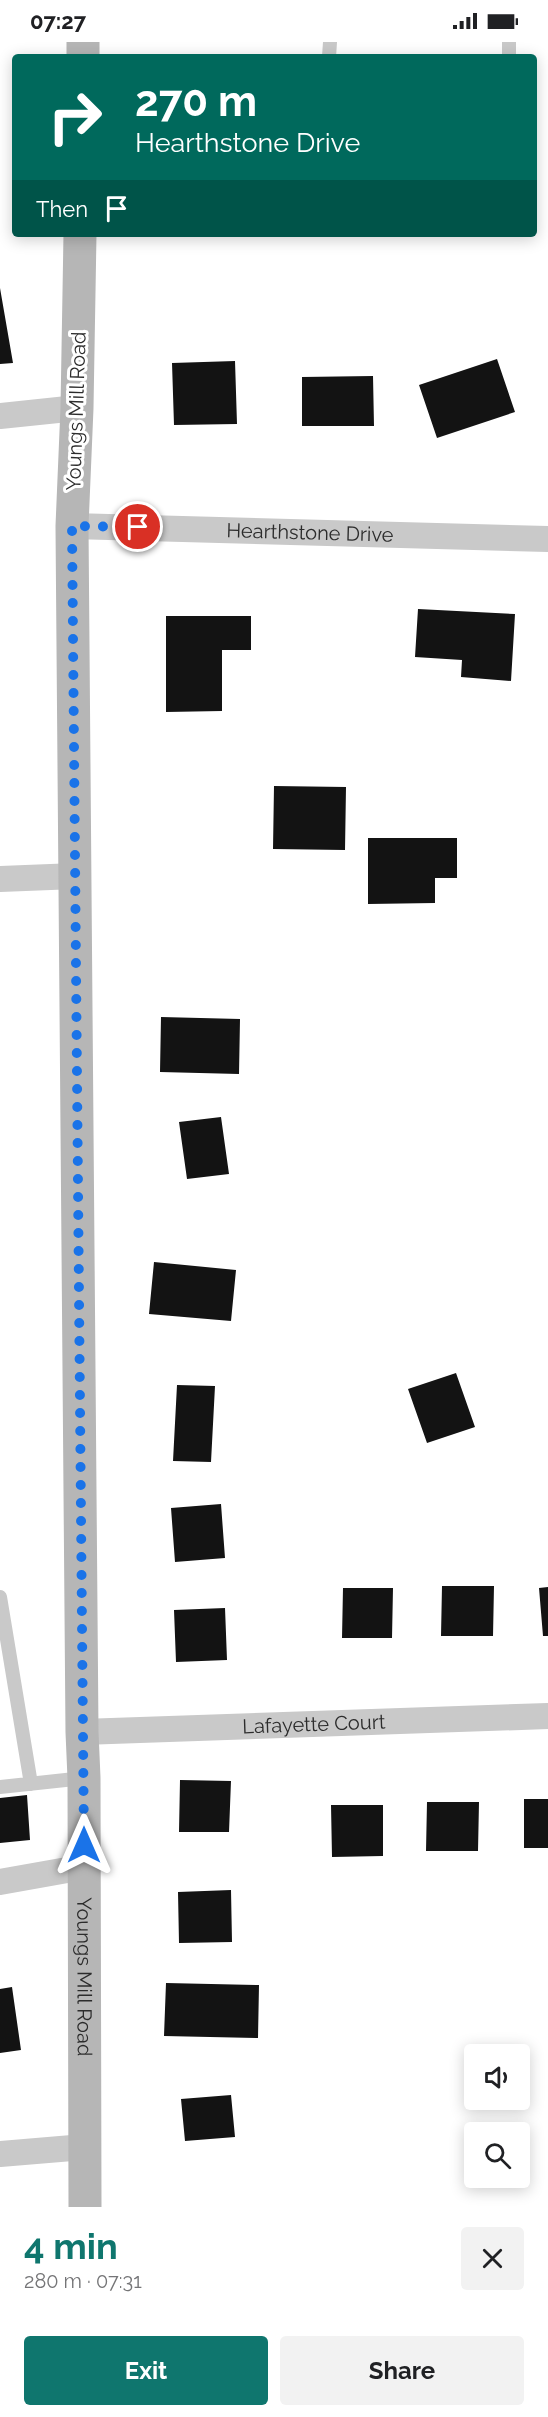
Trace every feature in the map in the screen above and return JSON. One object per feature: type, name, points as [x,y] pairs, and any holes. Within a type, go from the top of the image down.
[{"type":"street","name":"Youngs Mill Road","points":[[80,237],[72,526],[84,1778],[85,2207]]},
{"type":"street","points":[[0,416],[77,408]]},
{"type":"street","name":"Hearthstone Drive","points":[[72,526],[548,539]]},
{"type":"street","points":[[0,879],[76,876]]},
{"type":"street","name":"Lafayette Court","points":[[82,1732],[548,1716]]},
{"type":"street","points":[[0,1882],[84,1867]]},
{"type":"street","points":[[0,2154],[84,2147]]},
{"type":"lane","points":[[0,1597],[31,1784]]},
{"type":"lane","points":[[0,1787],[84,1778]]},
{"type":"building","points":[[0,288],[13,363],[0,364]]},
{"type":"building","points":[[497,359],[515,412],[437,438],[419,385]]},
{"type":"building","points":[[235,361],[237,424],[174,425],[172,363]]},
{"type":"building","points":[[373,376],[374,426],[302,426],[302,377]]},
{"type":"building","points":[[418,609],[515,614],[511,681],[461,677],[462,660],[415,657]]},
{"type":"building","points":[[166,616],[251,616],[251,650],[222,650],[222,711],[166,712]]},
{"type":"building","points":[[274,786],[346,787],[345,850],[273,849]]},
{"type":"building","points":[[368,838],[457,838],[457,878],[435,878],[435,903],[368,904]]},
{"type":"building","points":[[161,1017],[240,1019],[239,1074],[160,1072]]},
{"type":"building","points":[[221,1117],[229,1174],[187,1179],[179,1122]]},
{"type":"building","points":[[154,1262],[236,1270],[231,1321],[149,1314]]},
{"type":"building","points":[[456,1373],[475,1427],[427,1443],[408,1389]]},
{"type":"building","points":[[177,1385],[215,1386],[211,1462],[173,1461]]},
{"type":"building","points":[[221,1504],[225,1558],[175,1562],[171,1508]]},
{"type":"building","points":[[442,1586],[494,1586],[493,1636],[441,1636]]},
{"type":"building","points":[[548,1587],[548,1636],[543,1636],[539,1588]]},
{"type":"building","points":[[343,1588],[393,1588],[392,1638],[342,1638]]},
{"type":"building","points":[[225,1608],[227,1660],[176,1662],[174,1610]]},
{"type":"building","points":[[180,1780],[231,1781],[229,1832],[179,1832]]},
{"type":"building","points":[[27,1795],[30,1840],[0,1843],[0,1798]]},
{"type":"building","points":[[524,1799],[548,1799],[548,1848],[524,1848]]},
{"type":"building","points":[[427,1802],[479,1802],[478,1851],[426,1851]]},
{"type":"building","points":[[331,1805],[383,1805],[383,1856],[332,1857]]},
{"type":"building","points":[[231,1890],[232,1942],[179,1943],[178,1892]]},
{"type":"building","points":[[166,1983],[259,1985],[258,2038],[164,2036]]},
{"type":"building","points":[[12,1987],[21,2050],[0,2053],[0,1989]]},
{"type":"building","points":[[231,2095],[235,2137],[185,2141],[181,2099]]},
{"type":"route","points":[[84,1845],[72,526],[138,527]]}]
